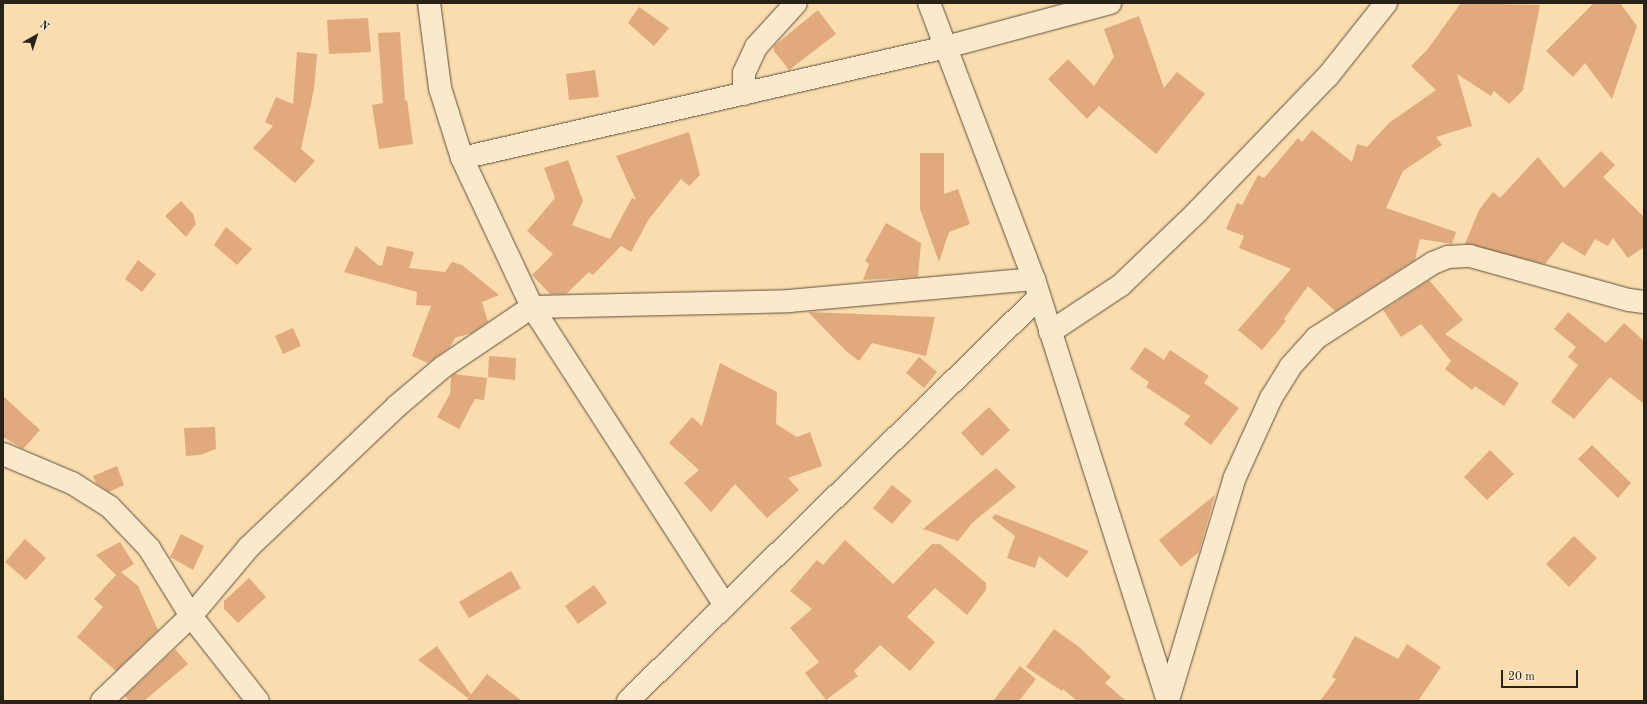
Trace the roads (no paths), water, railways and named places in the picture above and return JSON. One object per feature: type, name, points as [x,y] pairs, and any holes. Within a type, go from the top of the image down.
[{"type":"street","points":[[429,3],[440,88],[462,158],[532,307],[725,605]]},
{"type":"street","points":[[744,94],[744,73],[750,57],[756,47],[796,3]]},
{"type":"street","points":[[929,3],[1037,288],[1168,701]]},
{"type":"street","points":[[462,158],[946,47],[1110,3]]},
{"type":"street","points":[[1050,332],[1121,285],[1196,213],[1328,76],[1386,3]]},
{"type":"street","points":[[1168,701],[1235,477],[1271,398],[1290,367],[1316,338],[1426,266],[1448,257],[1470,256],[1629,300],[1644,302]]},
{"type":"street","points":[[102,701],[191,616],[249,547],[397,406],[443,367],[532,307],[789,301],[1037,288]]},
{"type":"street","points":[[628,701],[725,605],[1037,288]]},
{"type":"street","points":[[3,454],[72,483],[110,507],[149,548],[191,616],[258,701]]}]
